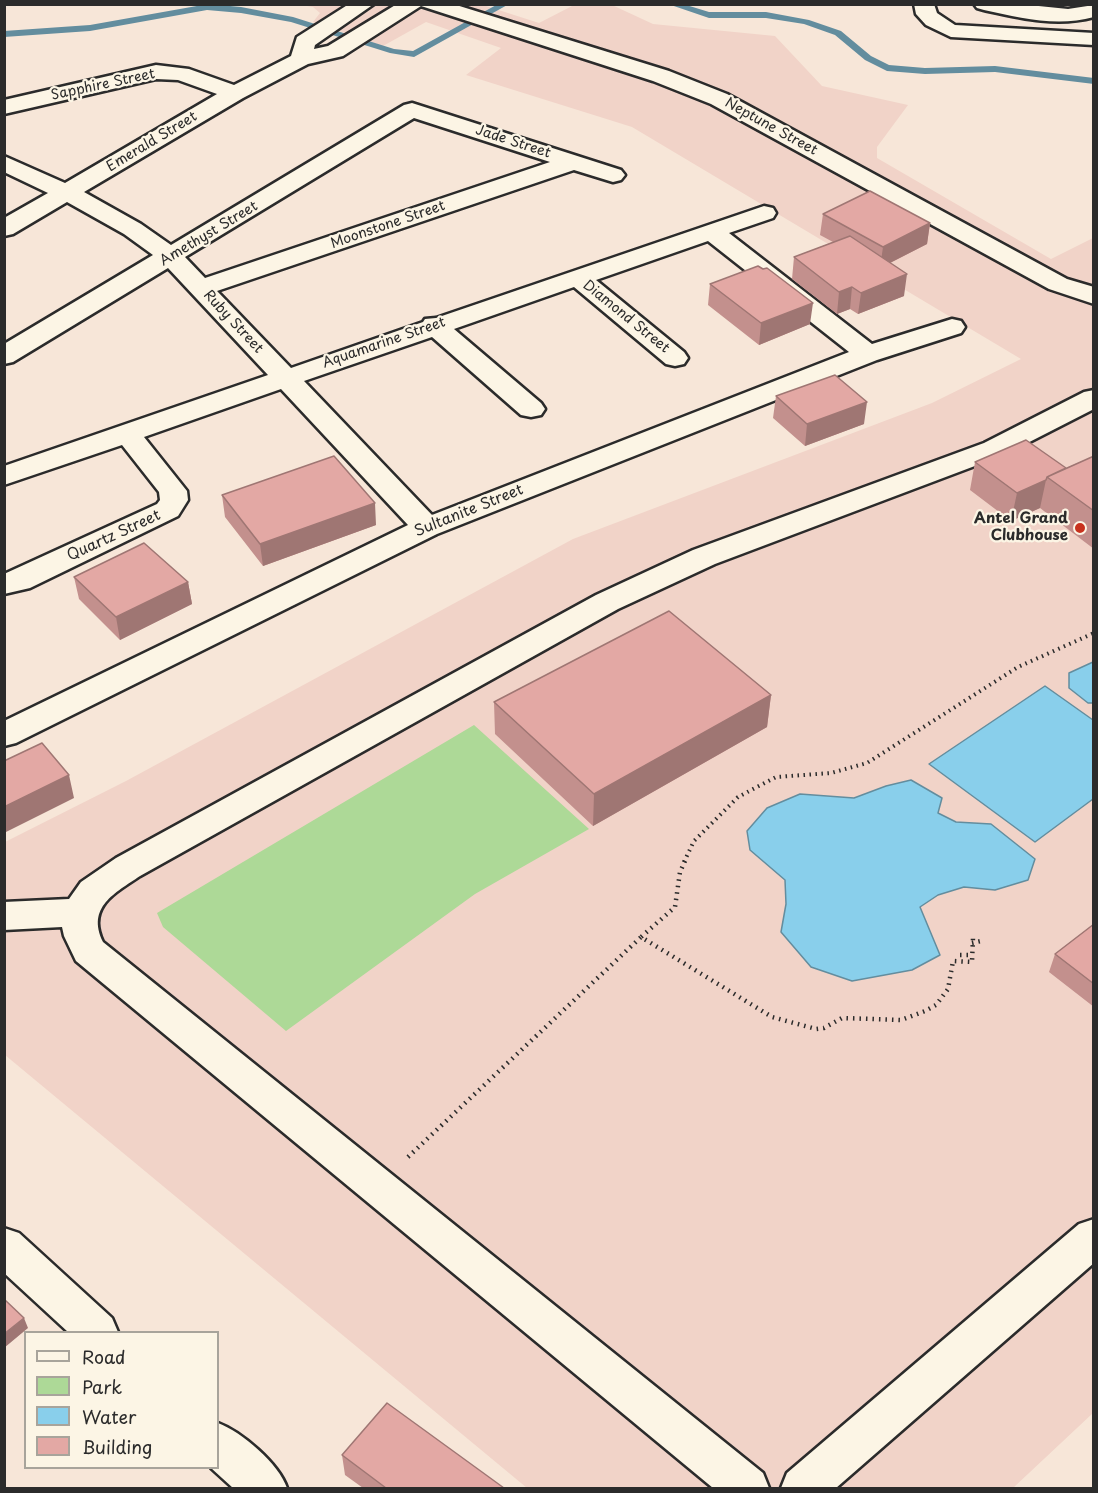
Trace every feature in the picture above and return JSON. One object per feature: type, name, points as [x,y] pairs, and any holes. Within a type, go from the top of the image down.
[{"type":"street","points":[[301,59],[304,42],[364,4]]},
{"type":"street","name":"Emerald Street","points":[[4,229],[235,93],[301,59],[334,51],[412,4]]},
{"type":"street","points":[[924,4],[924,11],[934,23],[951,31],[1094,39]]},
{"type":"street","points":[[984,4],[1035,13],[1092,15]]},
{"type":"street","name":"Neptune Street","points":[[435,6],[661,76],[719,99],[1058,284],[1094,296]]},
{"type":"street","name":"Sapphire Street","points":[[4,108],[156,72],[181,74],[235,93]]},
{"type":"street","name":"Jade Street","points":[[412,110],[613,175]]},
{"type":"street","name":"Amethyst Street","points":[[4,356],[412,110]]},
{"type":"street","name":"Moonstone Street","points":[[201,288],[574,162]]},
{"type":"street","name":"Ruby Street","points":[[4,163],[68,193],[149,239],[171,257],[427,527]]},
{"type":"street","name":"Aquamarine Street","points":[[4,476],[764,213]]},
{"type":"street","points":[[711,231],[868,354]]},
{"type":"street","name":"Diamond Street","points":[[577,277],[675,358]]},
{"type":"street","points":[[434,326],[531,409]]},
{"type":"street","name":"Sultanite Street","points":[[4,735],[427,527],[868,354],[951,327]]},
{"type":"street","points":[[747,1488],[89,951],[80,935],[79,912],[98,887],[128,867],[607,602],[715,553],[994,449],[1094,398]]},
{"type":"street","name":"Quartz Street","points":[[4,584],[19,581],[168,510],[174,500],[173,491],[126,432]]},
{"type":"street","points":[[4,916],[79,912]]},
{"type":"street","points":[[803,1488],[1094,1236]]},
{"type":"street","points":[[4,1246],[96,1331]]},
{"type":"street","points":[[219,1445],[265,1488]]},
{"type":"path","points":[[376,1187],[675,907],[680,872],[694,841],[738,797],[776,777],[831,773],[867,763],[1018,667],[1094,633]]},
{"type":"path","points":[[641,937],[772,1017],[816,1029],[824,1028],[842,1018],[902,1020],[925,1011],[936,1005],[948,989],[953,961],[972,962],[972,941],[981,941]]},
{"type":"path","points":[[960,955],[972,955]]},
{"type":"shaded area","points":[[301,5],[483,5],[539,23],[574,5],[612,5],[653,24],[775,36],[822,86],[908,105],[877,147],[877,158],[1051,259],[1093,238],[1093,1413],[1013,1488],[527,1488],[5,1055],[5,842],[126,781],[573,539],[932,403],[1021,359],[632,127],[466,75],[501,48],[426,22],[383,46],[313,22],[320,13],[313,7]]},
{"type":"green space","points":[[474,725],[589,829],[475,894],[286,1031],[163,927],[157,913]]},
{"type":"water","points":[[1093,662],[1093,703],[1088,703],[1069,688],[1069,673]]},
{"type":"water","points":[[1045,686],[1093,720],[1093,799],[1035,842],[929,764]]},
{"type":"water","points":[[911,780],[942,798],[938,813],[956,822],[991,824],[1035,859],[1028,880],[995,890],[964,887],[938,895],[920,907],[940,955],[912,970],[852,981],[811,967],[781,932],[786,904],[785,880],[750,850],[747,831],[767,808],[800,794],[854,798],[886,786]]},
{"type":"building","points":[[870,191],[930,223],[883,247],[823,214]]},
{"type":"building","points":[[850,236],[907,274],[861,293],[852,287],[839,292],[794,257]]},
{"type":"building","points":[[758,266],[763,269],[767,268],[813,303],[761,323],[710,284]]},
{"type":"building","points":[[835,375],[867,402],[807,424],[776,396]]},
{"type":"building","points":[[1026,440],[1066,468],[1017,493],[975,462]]},
{"type":"building","points":[[334,456],[375,503],[260,544],[222,495]]},
{"type":"building","points":[[1094,456],[1094,511],[1047,477]]},
{"type":"building","points":[[144,543],[188,582],[116,617],[74,577]]},
{"type":"building","points":[[669,611],[771,695],[594,794],[494,702]]},
{"type":"building","points":[[42,743],[69,775],[4,807],[4,761]]},
{"type":"building","points":[[1094,924],[1094,984],[1055,954]]},
{"type":"building","points":[[4,1299],[24,1318],[4,1334]]},
{"type":"building","points":[[387,1403],[504,1488],[386,1488],[342,1455]]},
{"type":"waterway","points":[[4,34],[90,28],[207,7],[241,10],[293,20],[393,51],[414,54],[505,4]]},
{"type":"waterway","points":[[672,4],[709,15],[766,15],[806,22],[838,33],[868,58],[887,68],[925,71],[995,69],[1094,81]]},
{"type":"place","name":"Antel Grand Clubhouse","points":[[1080,528]]}]
